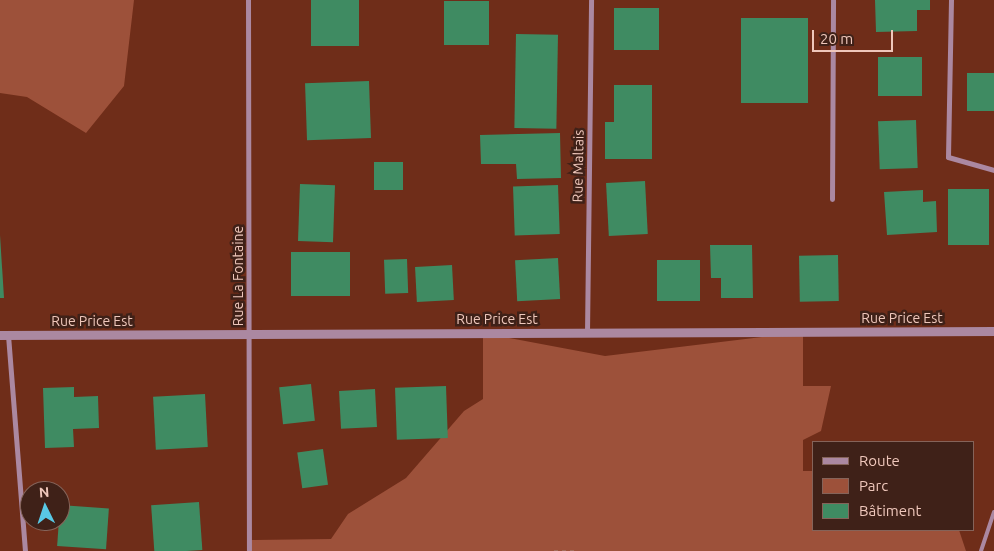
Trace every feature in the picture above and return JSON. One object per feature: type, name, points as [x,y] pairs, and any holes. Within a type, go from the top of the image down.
[{"type":"street","name":"Rue La Fontaine","points":[[248,0],[249,551]]},
{"type":"street","name":"Rue Maltais","points":[[587,333],[591,0]]},
{"type":"street","points":[[832,199],[833,0]]},
{"type":"street","points":[[951,0],[948,157],[994,170]]},
{"type":"street","name":"Rue Price Est","points":[[4,335],[994,331]]},
{"type":"street","points":[[4,335],[25,551]]},
{"type":"lane","points":[[981,551],[994,512]]},
{"type":"path","points":[[554,551],[575,551]]},
{"type":"green space","points":[[0,0],[134,0],[124,86],[86,133],[27,97],[0,93]]},
{"type":"green space","points":[[803,332],[803,386],[831,386],[821,431],[803,440],[803,471],[812,471],[812,531],[959,531],[966,551],[249,551],[249,540],[331,539],[348,514],[406,478],[464,411],[483,399],[483,333],[605,356]]},
{"type":"building","points":[[311,0],[359,0],[359,46],[311,46]]},
{"type":"building","points":[[875,0],[930,0],[930,10],[917,10],[917,31],[876,32]]},
{"type":"building","points":[[444,1],[489,1],[489,45],[444,45]]},
{"type":"building","points":[[614,8],[659,8],[659,50],[614,50]]},
{"type":"building","points":[[741,18],[808,18],[808,103],[741,103]]},
{"type":"building","points":[[516,34],[558,35],[556,129],[514,128]]},
{"type":"building","points":[[878,57],[922,57],[922,96],[878,96]]},
{"type":"building","points":[[967,73],[994,73],[994,111],[967,111]]},
{"type":"building","points":[[369,81],[371,138],[307,140],[305,83]]},
{"type":"building","points":[[614,85],[652,85],[652,159],[605,159],[605,122],[614,122]]},
{"type":"building","points":[[916,120],[918,168],[880,169],[878,121]]},
{"type":"building","points":[[560,133],[561,178],[517,179],[516,164],[481,164],[480,135]]},
{"type":"building","points":[[374,162],[403,162],[403,190],[374,190]]},
{"type":"building","points":[[645,181],[648,234],[609,236],[606,183]]},
{"type":"building","points":[[300,184],[335,185],[333,242],[298,241]]},
{"type":"building","points":[[558,185],[560,234],[515,236],[513,187]]},
{"type":"building","points":[[948,189],[989,189],[989,245],[948,245]]},
{"type":"building","points":[[923,190],[923,202],[936,201],[937,232],[887,235],[884,192]]},
{"type":"building","points":[[0,235],[4,298],[0,298]]},
{"type":"building","points":[[710,245],[752,245],[753,298],[721,298],[721,278],[711,278]]},
{"type":"building","points":[[291,252],[350,252],[350,296],[291,296]]},
{"type":"building","points":[[838,255],[839,301],[800,302],[799,256]]},
{"type":"building","points":[[558,258],[560,299],[517,301],[515,260]]},
{"type":"building","points":[[407,259],[408,293],[385,294],[384,260]]},
{"type":"building","points":[[657,260],[700,260],[700,301],[657,301]]},
{"type":"building","points":[[452,265],[454,300],[417,302],[415,267]]},
{"type":"building","points":[[311,384],[315,421],[283,424],[279,387]]},
{"type":"building","points":[[446,386],[448,438],[397,440],[395,388]]},
{"type":"building","points":[[74,387],[74,397],[98,396],[99,428],[73,429],[74,447],[45,448],[43,388]]},
{"type":"building","points":[[375,389],[377,427],[341,429],[339,391]]},
{"type":"building","points":[[205,394],[208,447],[156,450],[153,397]]},
{"type":"building","points":[[323,449],[328,485],[302,488],[297,453]]},
{"type":"building","points":[[199,502],[202,550],[154,551],[151,505]]},
{"type":"building","points":[[70,506],[109,508],[106,549],[57,546],[58,531],[70,531]]}]
